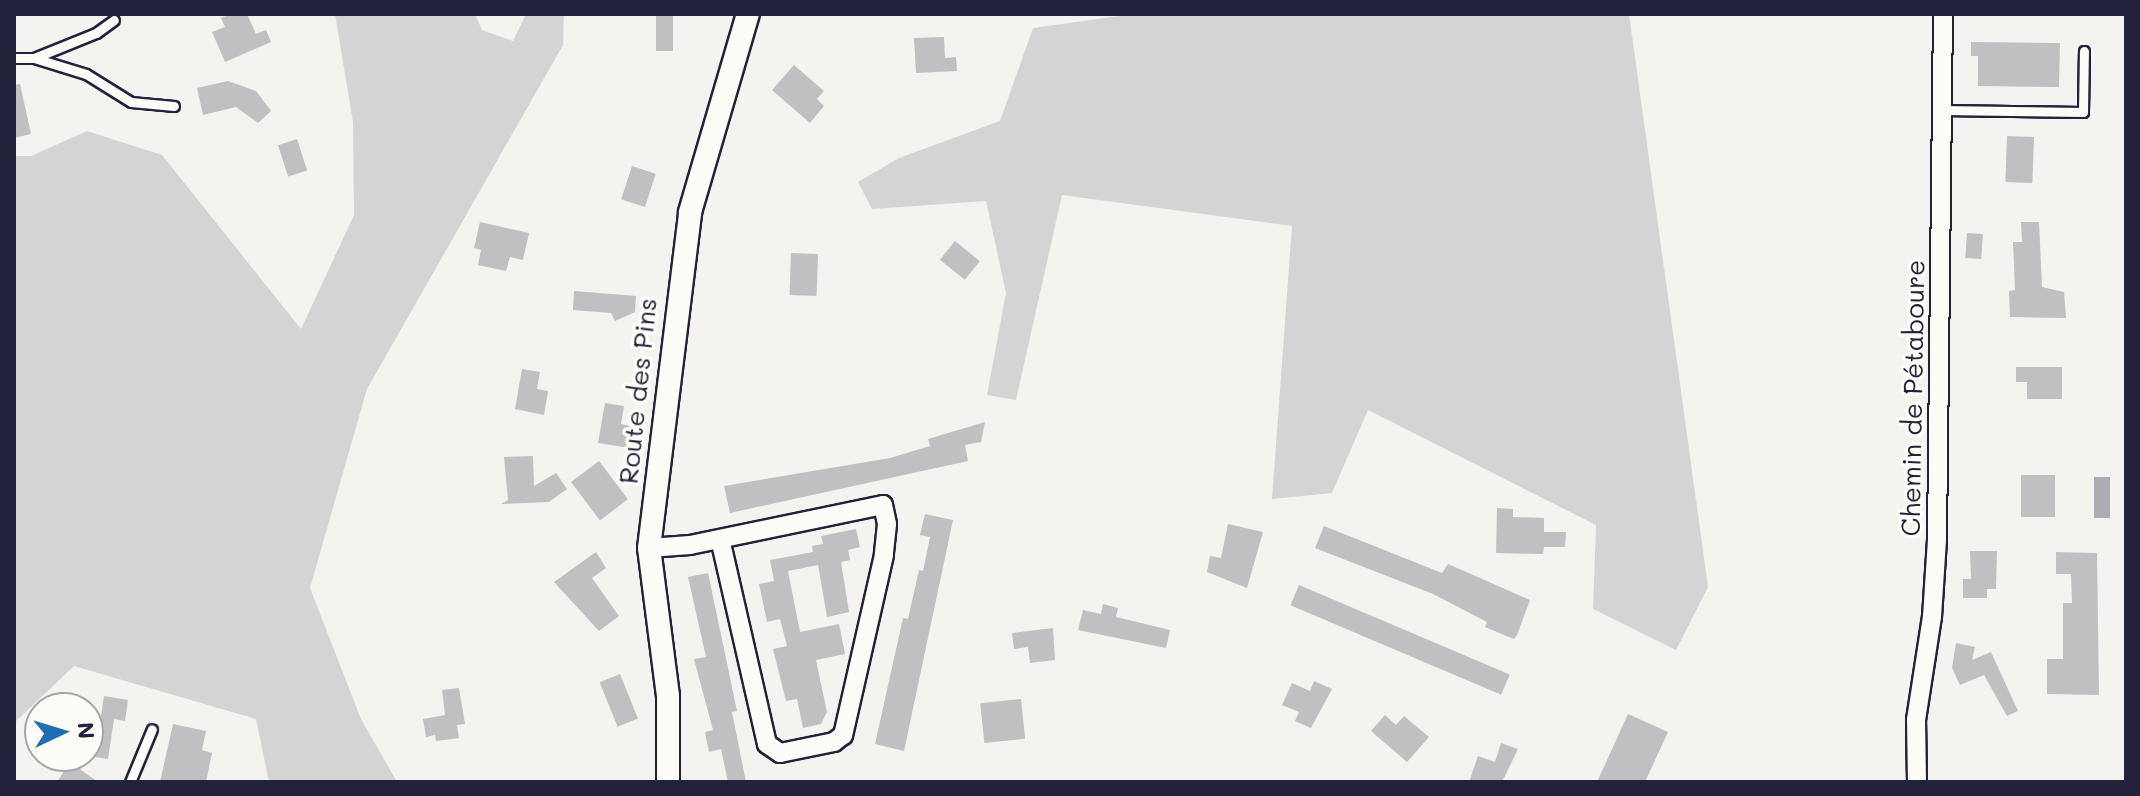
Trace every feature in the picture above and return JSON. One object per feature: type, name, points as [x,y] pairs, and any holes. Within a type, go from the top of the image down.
[{"type":"street","name":"Route des Pins","points":[[668,782],[668,696],[649,548],[690,212],[748,14]]},
{"type":"street","name":"Chemin de Pétaboure","points":[[1917,782],[1916,720],[1932,617],[1937,539],[1943,14]]},
{"type":"street","points":[[649,548],[720,539],[883,505],[887,524],[884,555],[843,735],[834,742],[780,753],[767,744],[720,539]]},
{"type":"lane","points":[[34,58],[96,33],[114,20]]},
{"type":"lane","points":[[1941,110],[2083,112],[2084,51]]},
{"type":"lane","points":[[14,58],[34,58],[86,74],[131,102],[174,106]]},
{"type":"lane","points":[[130,782],[152,729]]},
{"type":"shaded area","points":[[335,14],[475,14],[482,30],[513,41],[526,14],[564,14],[563,45],[367,389],[310,588],[361,719],[397,782],[269,782],[256,719],[74,666],[47,692],[24,692],[24,714],[14,723],[14,156],[31,156],[87,131],[162,155],[301,329],[354,215],[353,122]]},
{"type":"shaded area","points":[[1134,14],[1629,14],[1708,587],[1676,650],[1593,609],[1596,525],[1368,410],[1332,493],[1272,499],[1292,226],[1062,195],[1016,400],[987,395],[1006,293],[986,201],[872,209],[858,182],[899,158],[1000,121],[1033,28]]},
{"type":"shaded area","points":[[2094,477],[2110,477],[2110,518],[2094,518]]},
{"type":"building","points":[[231,14],[247,14],[256,34],[266,30],[271,42],[225,62],[212,32],[225,27],[221,18]]},
{"type":"building","points":[[656,14],[673,14],[673,51],[656,51]]},
{"type":"building","points":[[944,37],[945,58],[956,57],[957,71],[916,73],[914,38]]},
{"type":"building","points":[[1971,42],[2060,43],[2059,87],[1978,86],[1978,56],[1971,56]]},
{"type":"building","points":[[794,65],[824,91],[817,99],[824,106],[810,123],[772,90]]},
{"type":"building","points":[[228,81],[256,91],[271,111],[258,123],[236,107],[203,115],[197,88]]},
{"type":"building","points":[[20,84],[31,134],[14,138],[14,85]]},
{"type":"building","points":[[2007,136],[2034,137],[2032,183],[2005,182]]},
{"type":"building","points":[[297,139],[307,170],[288,177],[278,145]]},
{"type":"building","points":[[632,166],[656,174],[645,207],[621,199]]},
{"type":"building","points":[[480,222],[529,233],[523,260],[510,257],[506,271],[478,265],[481,250],[474,248]]},
{"type":"building","points":[[2021,222],[2039,222],[2042,287],[2064,292],[2066,318],[2010,317],[2009,291],[2015,290],[2013,242],[2022,242]]},
{"type":"building","points":[[1967,233],[1983,234],[1981,259],[1965,258]]},
{"type":"building","points":[[955,241],[980,261],[965,280],[940,260]]},
{"type":"building","points":[[791,253],[818,254],[817,296],[790,295]]},
{"type":"building","points":[[574,291],[636,296],[635,312],[615,321],[611,313],[573,310]]},
{"type":"building","points":[[2016,367],[2062,367],[2062,399],[2027,399],[2027,382],[2016,382]]},
{"type":"building","points":[[522,369],[540,372],[537,389],[548,391],[544,415],[515,409]]},
{"type":"building","points":[[605,403],[624,406],[621,424],[634,427],[630,448],[598,443]]},
{"type":"building","points":[[985,422],[981,442],[965,445],[968,461],[730,513],[724,486],[890,458],[930,446],[928,439]]},
{"type":"building","points":[[533,456],[534,486],[556,473],[567,489],[549,502],[501,504],[508,500],[504,457]]},
{"type":"building","points":[[599,461],[628,499],[600,520],[571,482]]},
{"type":"building","points":[[2021,475],[2055,475],[2055,517],[2021,517]]},
{"type":"building","points":[[1497,508],[1513,509],[1513,517],[1544,518],[1544,532],[1566,532],[1565,547],[1544,547],[1543,554],[1496,553]]},
{"type":"building","points":[[925,514],[953,520],[904,751],[875,744],[903,618],[908,619],[919,570],[923,571],[930,537],[920,535]]},
{"type":"building","points":[[1228,524],[1263,532],[1247,588],[1207,572],[1210,556],[1221,558]]},
{"type":"building","points":[[1324,526],[1442,573],[1448,564],[1530,600],[1517,635],[1514,639],[1485,627],[1487,622],[1433,594],[1315,548]]},
{"type":"building","points":[[856,529],[860,547],[848,550],[850,560],[841,562],[849,612],[827,617],[818,565],[788,571],[800,632],[839,624],[845,654],[816,660],[827,712],[821,724],[803,728],[797,699],[786,701],[773,649],[787,646],[780,619],[767,622],[759,584],[774,581],[770,560],[813,552],[812,546],[823,544],[821,536]]},
{"type":"building","points":[[1970,551],[1997,551],[1996,589],[1987,589],[1987,598],[1963,598],[1963,579],[1971,579]]},
{"type":"building","points":[[596,552],[606,568],[592,578],[619,616],[599,631],[554,582]]},
{"type":"building","points":[[2056,552],[2097,553],[2099,695],[2047,694],[2047,659],[2063,659],[2063,603],[2072,603],[2071,574],[2056,574]]},
{"type":"building","points":[[708,573],[737,711],[732,712],[746,782],[728,782],[721,749],[709,752],[705,732],[713,730],[694,659],[706,657],[688,577]]},
{"type":"building","points":[[1299,585],[1510,674],[1501,695],[1290,605]]},
{"type":"building","points":[[1103,604],[1118,608],[1116,617],[1170,630],[1166,648],[1078,630],[1083,610],[1101,614]]},
{"type":"building","points":[[1053,628],[1055,660],[1030,663],[1028,647],[1014,649],[1012,633]]},
{"type":"building","points":[[1956,643],[1975,647],[1972,660],[1991,652],[2018,711],[2007,716],[1984,675],[1960,685],[1952,668]]},
{"type":"building","points":[[620,674],[638,719],[618,727],[600,682]]},
{"type":"building","points":[[1314,681],[1332,689],[1311,728],[1295,721],[1299,712],[1282,705],[1292,683],[1310,691]]},
{"type":"building","points":[[459,688],[465,724],[457,725],[459,738],[436,741],[435,735],[426,737],[423,719],[445,715],[442,690]]},
{"type":"building","points":[[104,696],[128,700],[125,721],[114,719],[108,759],[104,758]]},
{"type":"building","points":[[1021,699],[1025,739],[984,743],[980,703]]},
{"type":"building","points":[[1628,714],[1668,732],[1645,782],[1597,782]]},
{"type":"building","points":[[1385,715],[1396,725],[1404,716],[1429,737],[1407,762],[1371,731]]},
{"type":"building","points":[[173,724],[206,731],[202,750],[212,753],[206,782],[160,782]]},
{"type":"building","points":[[1501,743],[1518,749],[1502,782],[1469,782],[1478,756],[1495,762]]},
{"type":"building","points":[[64,772],[84,772],[98,782],[57,782]]}]
